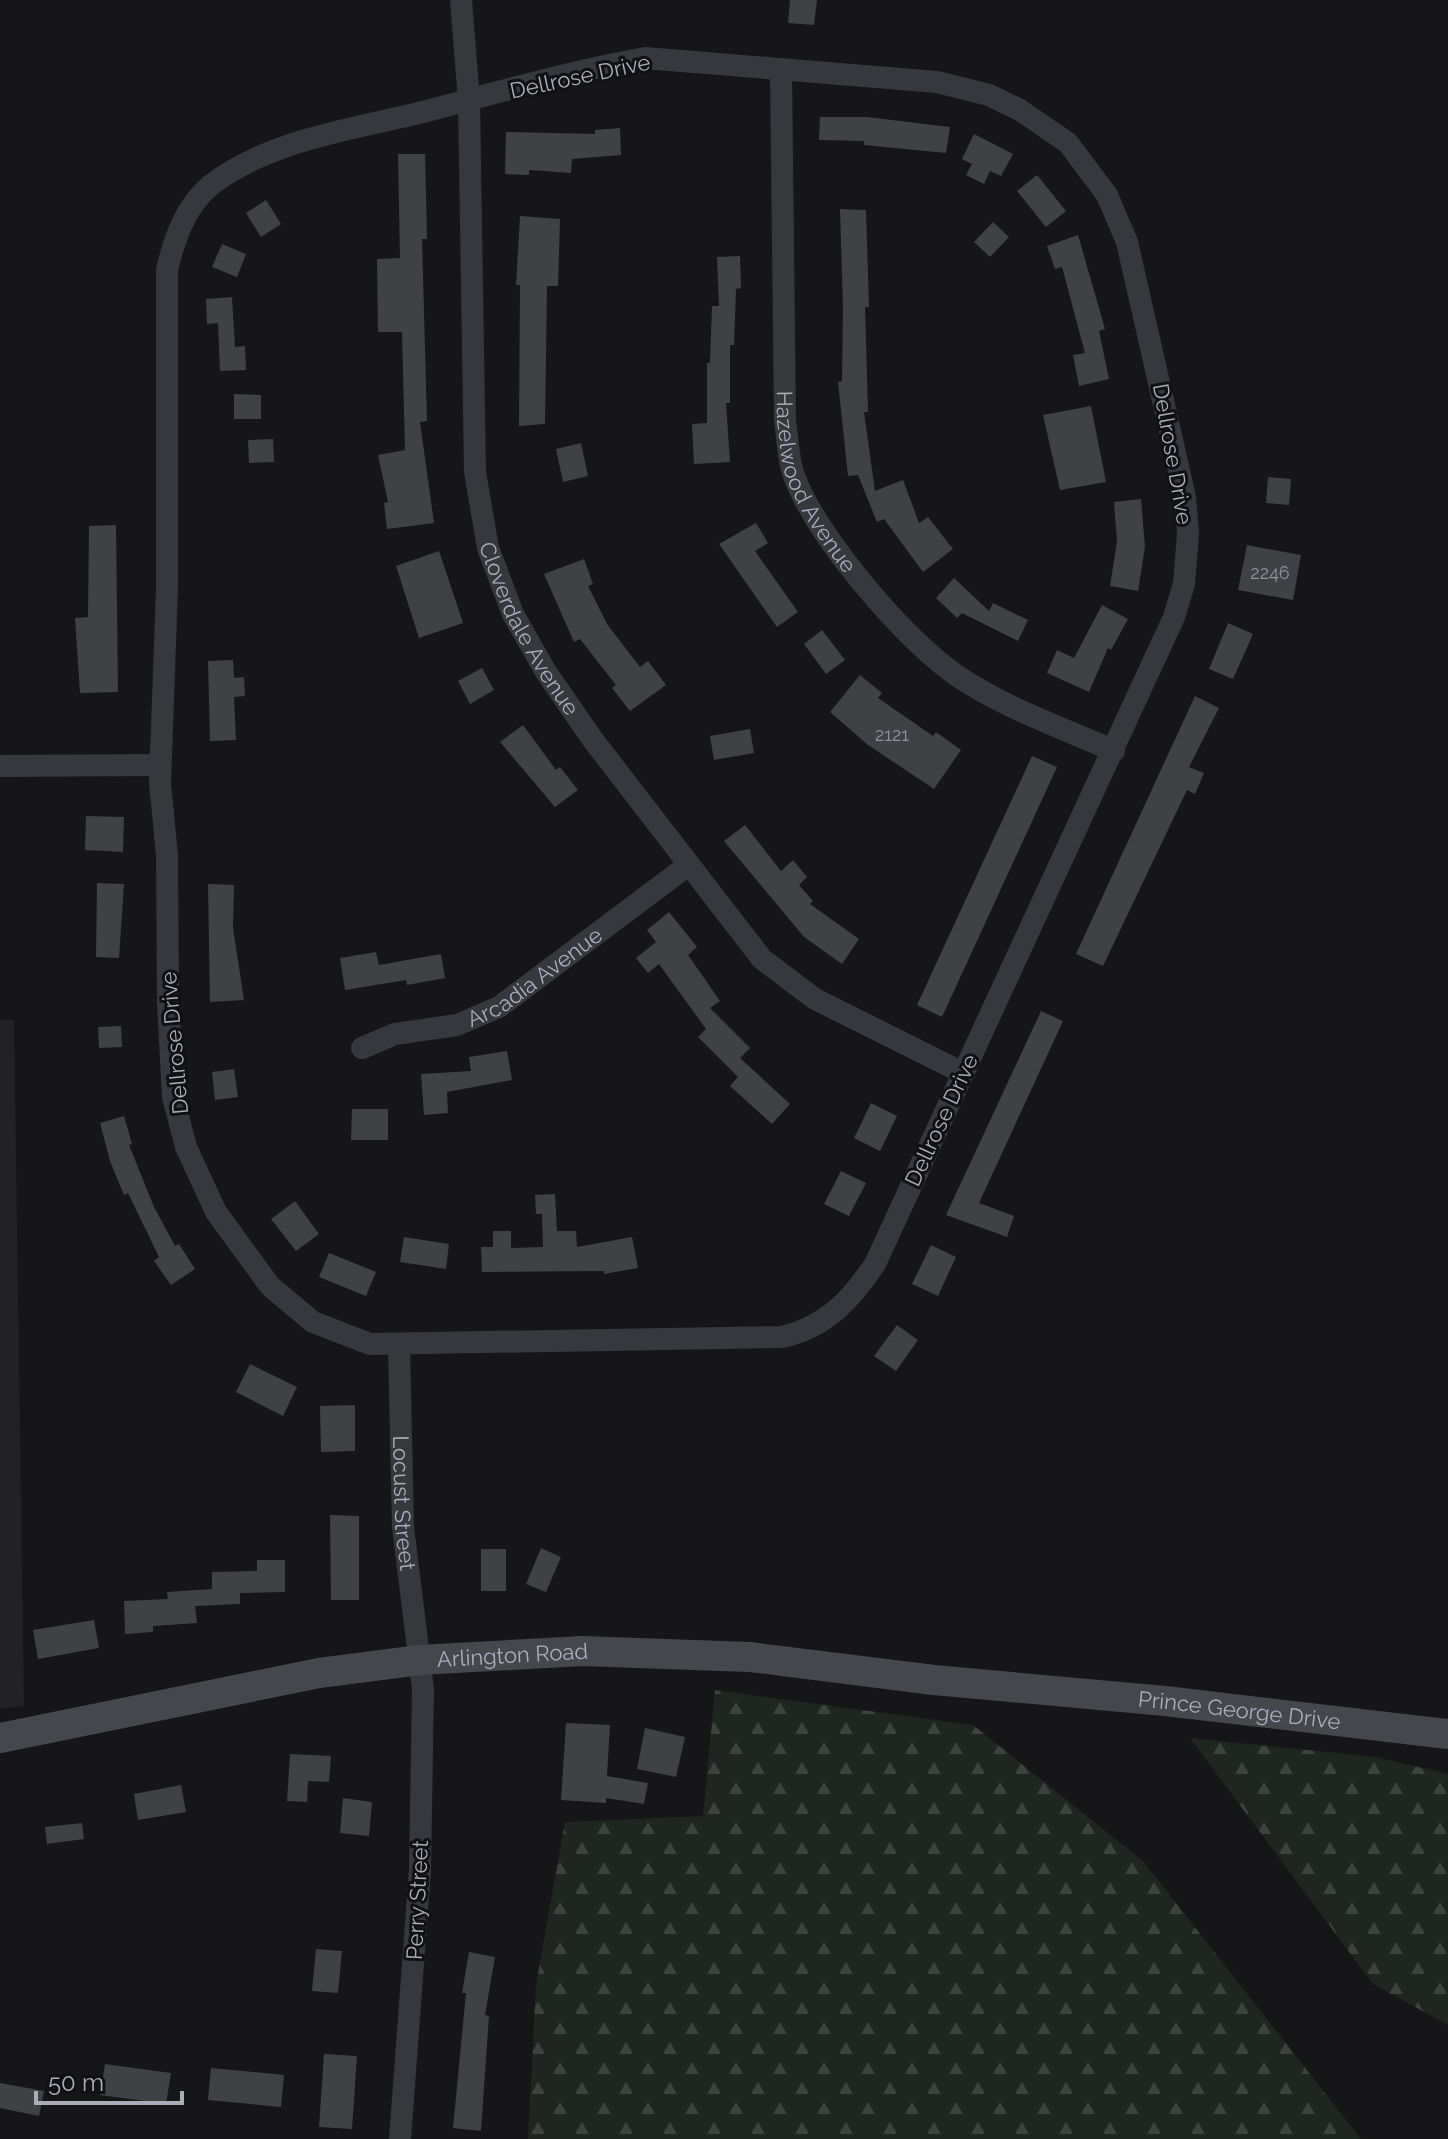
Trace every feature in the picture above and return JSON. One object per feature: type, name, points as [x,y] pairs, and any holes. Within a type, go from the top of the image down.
[{"type":"main road","name":"Arlington Road","points":[[0,1738],[84,1723],[236,1687],[420,1660],[582,1651],[750,1657],[1029,1689]]},
{"type":"main road","name":"Prince George Drive","points":[[1029,1689],[1165,1701],[1448,1734]]},
{"type":"street","name":"Cloverdale Avenue","points":[[461,0],[469,100],[475,472],[488,548],[513,614],[546,672],[687,866],[753,949],[787,981],[815,999],[963,1073]]},
{"type":"street","name":"Dellrose Drive","points":[[645,58],[937,82],[989,95],[1045,125],[1068,143],[1107,195],[1127,242],[1143,302],[1185,497],[1188,533],[1184,584],[1174,617],[875,1264],[844,1305],[824,1321],[782,1337],[399,1345],[370,1344],[341,1335],[288,1304],[238,1246],[194,1166],[173,1097],[168,1002],[167,855],[160,765],[167,588],[167,270],[184,220],[209,186],[262,156],[469,100],[645,58]]},
{"type":"street","name":"Hazelwood Avenue","points":[[781,69],[785,421],[789,459],[810,512],[880,603],[935,660],[991,695],[1114,751]]},
{"type":"street","points":[[0,766],[160,765]]},
{"type":"street","name":"Arcadia Avenue","points":[[362,1048],[395,1034],[457,1025],[499,1007],[687,866]]},
{"type":"street","name":"Locust Street","points":[[399,1345],[403,1527],[412,1620],[420,1660]]},
{"type":"street","name":"Perry Street","points":[[400,2139],[420,1870],[423,1689],[420,1660]]},
{"type":"shaded area","points":[[0,1020],[14,1020],[24,1706],[0,1709]]},
{"type":"green space","points":[[715,1690],[973,1725],[1143,1861],[1361,2139],[528,2139],[536,1985],[565,1822],[703,1816]]},
{"type":"green space","points":[[1190,1738],[1376,1757],[1448,1774],[1448,2025],[1373,1984]]},
{"type":"building","points":[[790,0],[817,0],[814,25],[788,23]]},
{"type":"building","points":[[820,117],[867,117],[950,127],[946,153],[864,145],[864,141],[819,140]]},
{"type":"building","points":[[620,128],[621,155],[572,159],[571,173],[529,170],[529,175],[505,174],[506,132],[595,134],[595,130]]},
{"type":"building","points":[[974,134],[1013,154],[1001,176],[990,171],[984,184],[966,175],[972,164],[962,159]]},
{"type":"building","points":[[398,154],[425,154],[427,239],[422,239],[427,421],[420,422],[434,523],[387,529],[384,503],[388,502],[378,455],[405,450],[402,332],[378,332],[377,259],[400,258]]},
{"type":"building","points":[[1037,175],[1066,211],[1046,227],[1017,191]]},
{"type":"building","points":[[266,200],[281,224],[261,237],[246,213]]},
{"type":"building","points":[[840,209],[866,210],[868,412],[864,412],[875,491],[903,480],[919,523],[928,517],[953,549],[923,572],[884,519],[877,522],[858,475],[848,476],[838,382],[842,381],[843,308]]},
{"type":"building","points":[[520,216],[560,219],[558,286],[547,286],[545,424],[519,426],[520,285],[516,285]]},
{"type":"building","points":[[993,222],[1009,237],[990,257],[974,242]]},
{"type":"building","points":[[1078,235],[1105,329],[1099,331],[1109,379],[1079,386],[1073,355],[1085,353],[1062,267],[1055,269],[1047,246]]},
{"type":"building","points":[[222,244],[246,254],[237,277],[212,267]]},
{"type":"building","points":[[740,256],[741,288],[736,289],[734,345],[730,345],[730,403],[726,403],[730,462],[694,464],[692,424],[707,423],[707,363],[710,363],[712,306],[719,306],[717,257]]},
{"type":"building","points":[[232,297],[235,347],[245,346],[246,370],[220,371],[218,323],[207,324],[206,299]]},
{"type":"building","points":[[234,394],[261,395],[261,419],[234,419]]},
{"type":"building","points":[[1091,406],[1106,482],[1060,490],[1043,415]]},
{"type":"building","points":[[273,439],[274,462],[249,463],[248,440]]},
{"type":"building","points":[[581,443],[588,476],[563,482],[556,449]]},
{"type":"building","points":[[1268,477],[1291,479],[1289,505],[1266,503]]},
{"type":"building","points":[[1141,499],[1145,547],[1138,591],[1110,586],[1117,542],[1114,502]]},
{"type":"building","points":[[756,523],[768,543],[755,551],[798,612],[777,627],[719,544]]},
{"type":"building","points":[[116,525],[118,692],[80,693],[75,618],[88,617],[89,526]]},
{"type":"building","points":[[1247,545],[1301,555],[1293,600],[1238,590]]},
{"type":"building","points":[[439,551],[463,623],[419,638],[396,566]]},
{"type":"building","points":[[584,559],[593,584],[588,586],[607,624],[640,667],[648,661],[666,685],[630,711],[612,688],[616,685],[580,639],[574,642],[544,574]]},
{"type":"building","points":[[954,578],[989,611],[993,603],[1028,620],[1018,641],[962,613],[957,618],[936,598]]},
{"type":"building","points":[[1102,605],[1128,619],[1111,650],[1108,648],[1089,692],[1047,673],[1057,650],[1074,658]]},
{"type":"building","points":[[1228,623],[1253,634],[1233,679],[1209,669]]},
{"type":"building","points":[[822,630],[845,660],[826,674],[804,644]]},
{"type":"building","points":[[233,660],[234,678],[244,677],[245,696],[234,697],[236,740],[210,741],[208,661]]},
{"type":"building","points":[[482,668],[494,690],[470,704],[458,681]]},
{"type":"building","points":[[860,675],[882,693],[878,698],[933,736],[936,732],[961,750],[934,789],[868,745],[830,712]]},
{"type":"building","points":[[1195,696],[1219,708],[1189,767],[1204,773],[1195,794],[1187,790],[1103,966],[1076,954]]},
{"type":"building","points":[[523,725],[556,770],[560,767],[578,790],[555,807],[500,742]]},
{"type":"building","points":[[750,729],[754,753],[714,760],[710,736]]},
{"type":"building","points":[[1032,756],[1057,767],[942,1017],[917,1005]]},
{"type":"building","points":[[86,816],[124,817],[123,852],[85,850]]},
{"type":"building","points":[[745,825],[781,871],[793,860],[807,877],[799,885],[813,901],[810,904],[859,939],[842,964],[804,937],[724,841]]},
{"type":"building","points":[[97,883],[124,884],[119,958],[96,957]]},
{"type":"building","points":[[208,884],[234,885],[233,928],[244,1000],[210,1002]]},
{"type":"building","points":[[669,912],[697,947],[688,955],[720,1001],[710,1008],[750,1048],[740,1058],[790,1104],[772,1124],[730,1086],[738,1077],[698,1037],[706,1029],[659,964],[648,973],[636,958],[656,942],[647,930]]},
{"type":"building","points":[[376,952],[379,965],[441,954],[445,978],[407,985],[406,980],[345,990],[340,958]]},
{"type":"building","points":[[1041,1011],[1063,1021],[979,1203],[1014,1216],[1007,1237],[946,1215]]},
{"type":"building","points":[[121,1026],[122,1047],[99,1048],[98,1027]]},
{"type":"building","points":[[507,1051],[512,1080],[447,1092],[448,1113],[424,1115],[421,1074],[471,1071],[469,1057]]},
{"type":"building","points":[[234,1069],[238,1097],[215,1100],[212,1072]]},
{"type":"building","points":[[871,1103],[897,1116],[880,1151],[854,1138]]},
{"type":"building","points":[[352,1109],[388,1109],[388,1140],[351,1140]]},
{"type":"building","points":[[124,1116],[132,1144],[129,1145],[154,1207],[175,1246],[179,1244],[195,1269],[171,1285],[154,1261],[159,1257],[128,1193],[124,1195],[110,1161],[100,1123]]},
{"type":"building","points":[[841,1171],[866,1183],[849,1216],[824,1204]]},
{"type":"building","points":[[555,1194],[557,1231],[576,1231],[577,1247],[632,1237],[638,1268],[604,1274],[604,1271],[482,1272],[481,1247],[493,1247],[493,1231],[511,1231],[511,1248],[543,1247],[542,1214],[536,1214],[535,1195]]},
{"type":"building","points":[[295,1201],[319,1234],[296,1251],[271,1219]]},
{"type":"building","points":[[404,1237],[449,1244],[446,1269],[400,1262]]},
{"type":"building","points":[[931,1245],[956,1257],[938,1296],[912,1284]]},
{"type":"building","points":[[329,1253],[376,1272],[366,1296],[319,1277]]},
{"type":"building","points":[[897,1325],[918,1340],[896,1371],[874,1356]]},
{"type":"building","points":[[250,1364],[297,1387],[283,1416],[236,1392]]},
{"type":"building","points":[[355,1405],[355,1451],[321,1452],[320,1406]]},
{"type":"building","points":[[330,1515],[359,1516],[359,1600],[331,1600]]},
{"type":"building","points":[[541,1548],[561,1557],[546,1592],[526,1584]]},
{"type":"building","points":[[481,1549],[506,1549],[506,1591],[481,1591]]},
{"type":"building","points":[[257,1560],[285,1560],[285,1592],[240,1593],[240,1604],[195,1606],[197,1623],[153,1626],[153,1632],[125,1634],[124,1601],[168,1599],[167,1592],[212,1589],[212,1572],[257,1571]]},
{"type":"building","points":[[94,1620],[99,1648],[38,1659],[33,1630]]},
{"type":"building","points":[[566,1723],[610,1725],[607,1776],[648,1783],[644,1804],[606,1798],[606,1803],[561,1800]]},
{"type":"building","points":[[645,1728],[685,1737],[676,1777],[637,1769]]},
{"type":"building","points":[[290,1754],[331,1756],[329,1782],[308,1781],[307,1802],[287,1801]]},
{"type":"building","points":[[181,1785],[186,1812],[138,1820],[134,1794]]},
{"type":"building","points":[[343,1798],[372,1802],[369,1836],[340,1833]]},
{"type":"building","points":[[82,1823],[84,1839],[47,1844],[45,1827]]},
{"type":"building","points":[[316,1949],[342,1951],[338,1993],[312,1991]]},
{"type":"building","points":[[469,1952],[495,1957],[485,2015],[489,2016],[481,2131],[453,2128],[466,1993],[462,1993]]},
{"type":"building","points":[[324,2054],[357,2056],[352,2129],[319,2127]]},
{"type":"building","points":[[105,2064],[171,2073],[166,2104],[100,2095]]},
{"type":"building","points":[[211,2068],[284,2075],[281,2107],[208,2100]]},
{"type":"building","points":[[0,2083],[44,2091],[39,2116],[0,2108]]}]
